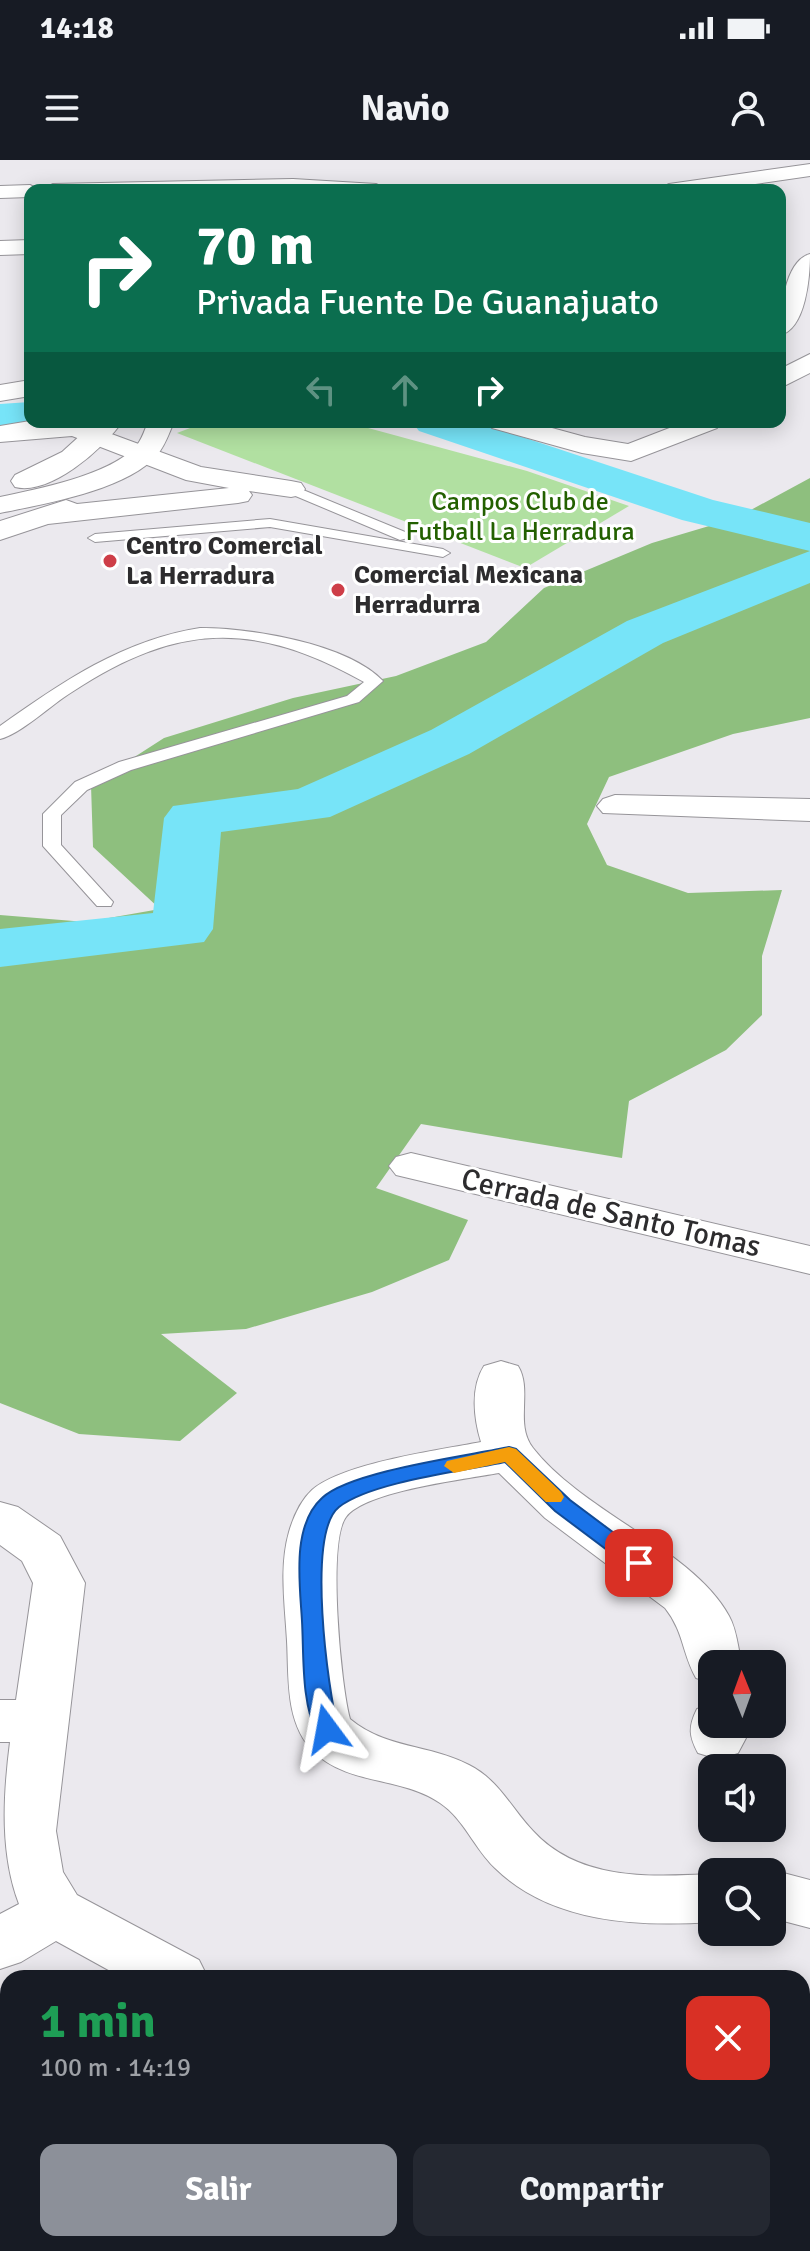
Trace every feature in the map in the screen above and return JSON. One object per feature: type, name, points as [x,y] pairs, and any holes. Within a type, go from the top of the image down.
[{"type":"street","points":[[711,184],[810,170]]},
{"type":"street","points":[[786,188],[810,184]]},
{"type":"street","points":[[0,192],[24,191]]},
{"type":"street","points":[[0,248],[24,247]]},
{"type":"street","points":[[0,255],[24,255]]},
{"type":"street","points":[[786,315],[810,261]]},
{"type":"street","points":[[786,376],[810,362]]},
{"type":"street","points":[[0,393],[24,389]]},
{"type":"street","points":[[0,434],[58,428],[101,432],[196,474],[291,489]]},
{"type":"street","points":[[0,531],[145,453],[158,428]]},
{"type":"street","points":[[522,428],[582,445],[631,453],[693,428]]},
{"type":"street","points":[[11,486],[43,476],[101,432]]},
{"type":"street","points":[[11,486],[45,506],[196,474]]},
{"type":"street","points":[[0,505],[45,506],[291,489]]},
{"type":"street","points":[[615,806],[810,810]]},
{"type":"street","name":"Cerrada de Santo Tomas","points":[[411,1166],[810,1260]]},
{"type":"street","points":[[501,1377],[499,1422],[509,1454],[563,1506],[684,1595],[705,1621],[712,1650]]},
{"type":"street","points":[[509,1454],[358,1487],[329,1503],[316,1527],[309,1569],[318,1697],[327,1729],[354,1752],[422,1768],[464,1789],[515,1851],[546,1875],[606,1896],[664,1902],[698,1899]]},
{"type":"street","points":[[0,1520],[42,1549],[59,1583],[20,1721],[27,1831],[34,1877],[56,1912],[162,1970]]},
{"type":"street","points":[[786,1898],[810,1904]]},
{"type":"street","points":[[0,1944],[56,1912]]},
{"type":"lane","points":[[95,538],[218,525],[270,523],[443,553],[291,489]]},
{"type":"lane","points":[[270,523],[330,506]]},
{"type":"lane","points":[[0,734],[142,646],[204,632],[281,640],[341,660],[375,681],[353,699],[125,766],[81,786],[52,814],[52,846],[104,902]]},
{"type":"green space","name":"Campos Club de Futball La Herradura","points":[[190,428],[368,428],[527,471],[629,506],[525,568],[177,433]]},
{"type":"green space","points":[[810,478],[810,718],[733,734],[609,777],[587,824],[607,865],[688,893],[782,890],[762,956],[762,1015],[726,1050],[629,1101],[622,1158],[421,1124],[376,1188],[468,1220],[449,1260],[372,1292],[246,1329],[161,1334],[237,1393],[180,1441],[79,1434],[0,1403],[0,915],[86,922],[160,909],[93,847],[91,785],[164,738],[293,698],[396,676],[486,642],[544,588],[652,543],[736,518]]},
{"type":"waterway","points":[[0,417],[24,415]]},
{"type":"waterway","points":[[452,428],[698,510],[810,537]]},
{"type":"waterway","points":[[0,948],[182,929],[193,818],[310,805],[450,742],[645,632],[810,566]]},
{"type":"slow traffic","points":[[454,1466],[509,1454],[554,1497]]},
{"type":"place","name":"Centro Comercial La Herradura","points":[[110,561]]},
{"type":"place","name":"Comercial Mexicana Herradurra","points":[[338,590]]},
{"type":"route","points":[[327,1729],[318,1697],[309,1569],[316,1527],[329,1503],[358,1487],[509,1454],[563,1506],[639,1563]]}]
